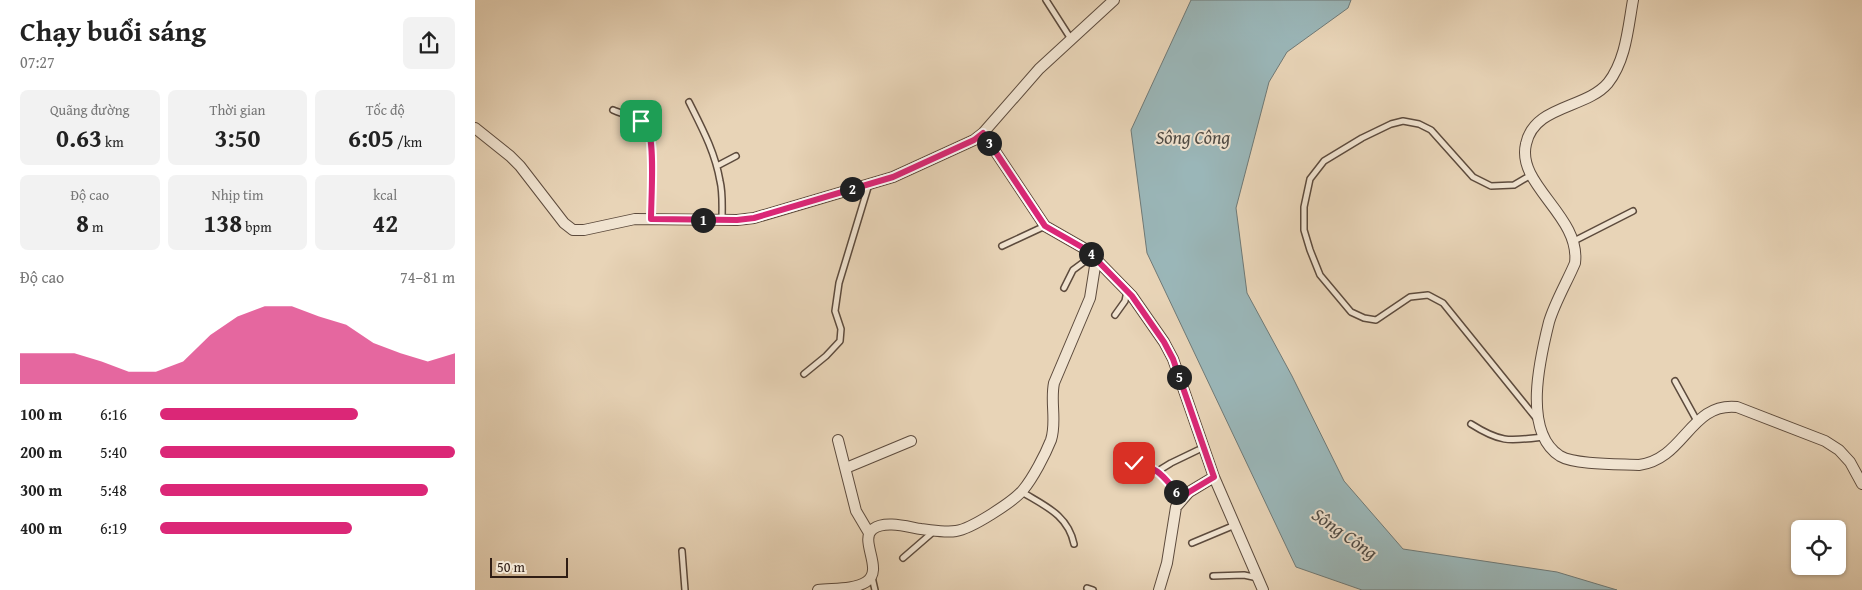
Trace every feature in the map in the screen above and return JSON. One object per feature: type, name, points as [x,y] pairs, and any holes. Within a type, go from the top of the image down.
[{"type":"street","points":[[475,128],[510,156],[564,223],[573,230],[584,230],[624,221],[651,219],[722,220],[754,218],[869,184],[909,170],[974,140],[983,133],[1029,80],[1114,0]]},
{"type":"street","points":[[1633,0],[1621,61],[1615,73],[1606,85],[1595,93],[1540,121],[1530,132],[1525,146],[1528,177],[1569,230],[1576,252],[1575,263],[1549,322],[1536,389],[1536,406],[1544,437],[1551,449],[1561,456],[1572,460],[1639,465],[1659,460],[1669,453],[1705,415],[1715,409],[1725,406],[1737,407],[1825,441],[1839,450],[1851,462],[1862,484]]},
{"type":"street","points":[[983,133],[1045,226],[1080,245],[1094,257],[1138,304],[1169,350],[1214,477],[1263,590]]},
{"type":"street","points":[[869,533],[880,526],[888,525],[954,532],[966,529],[979,523],[1022,492],[1029,483],[1051,440],[1053,429],[1051,394],[1090,298],[1094,257]]},
{"type":"street","points":[[818,590],[856,586],[872,577],[873,570],[868,539],[869,533],[856,511],[838,440]]},
{"type":"street","points":[[846,468],[911,441]]},
{"type":"street","points":[[1159,590],[1169,553],[1176,506],[1189,492],[1214,477]]},
{"type":"lane","points":[[1047,0],[1072,39]]},
{"type":"lane","points":[[689,102],[707,136],[717,166],[721,183],[722,220]]},
{"type":"lane","points":[[613,110],[641,121],[648,128],[652,169],[651,219]]},
{"type":"lane","points":[[1528,177],[1514,185],[1491,186],[1473,177],[1431,130],[1419,124],[1403,121],[1391,124],[1362,138],[1324,161],[1310,179],[1304,207],[1304,230],[1309,250],[1320,275],[1351,312],[1364,318],[1376,320],[1410,297],[1428,295],[1443,303],[1539,422]]},
{"type":"lane","points":[[717,166],[736,156]]},
{"type":"lane","points":[[804,374],[840,342],[841,329],[835,311],[839,283],[869,184]]},
{"type":"lane","points":[[1574,241],[1633,211]]},
{"type":"lane","points":[[1002,246],[1045,226]]},
{"type":"lane","points":[[1064,288],[1073,270],[1094,257]]},
{"type":"lane","points":[[1115,315],[1125,302],[1127,291]]},
{"type":"lane","points":[[1675,381],[1698,422]]},
{"type":"lane","points":[[1471,424],[1489,435],[1511,441],[1544,437]]},
{"type":"lane","points":[[1158,471],[1198,450]]},
{"type":"lane","points":[[1124,457],[1134,463],[1146,465],[1158,471],[1182,498]]},
{"type":"lane","points":[[1022,492],[1058,515],[1068,526],[1074,544]]},
{"type":"lane","points":[[1192,543],[1235,525]]},
{"type":"lane","points":[[903,558],[935,530]]},
{"type":"lane","points":[[682,552],[685,590]]},
{"type":"lane","points":[[1213,576],[1244,575],[1258,578]]},
{"type":"lane","points":[[872,577],[875,590]]},
{"type":"water","name":"Sông Công","points":[[1191,0],[1351,0],[1348,8],[1287,52],[1269,82],[1236,208],[1247,293],[1292,376],[1344,481],[1403,549],[1557,572],[1617,590],[1362,590],[1296,567],[1147,253],[1131,130]]},
{"type":"route","points":[[641,121],[648,128],[650,135],[652,169],[651,219],[737,220],[754,218],[893,177],[974,140],[983,133],[1045,226],[1087,250],[1132,296],[1164,342],[1173,359],[1214,477],[1182,498],[1158,471],[1146,465],[1134,463]]}]
